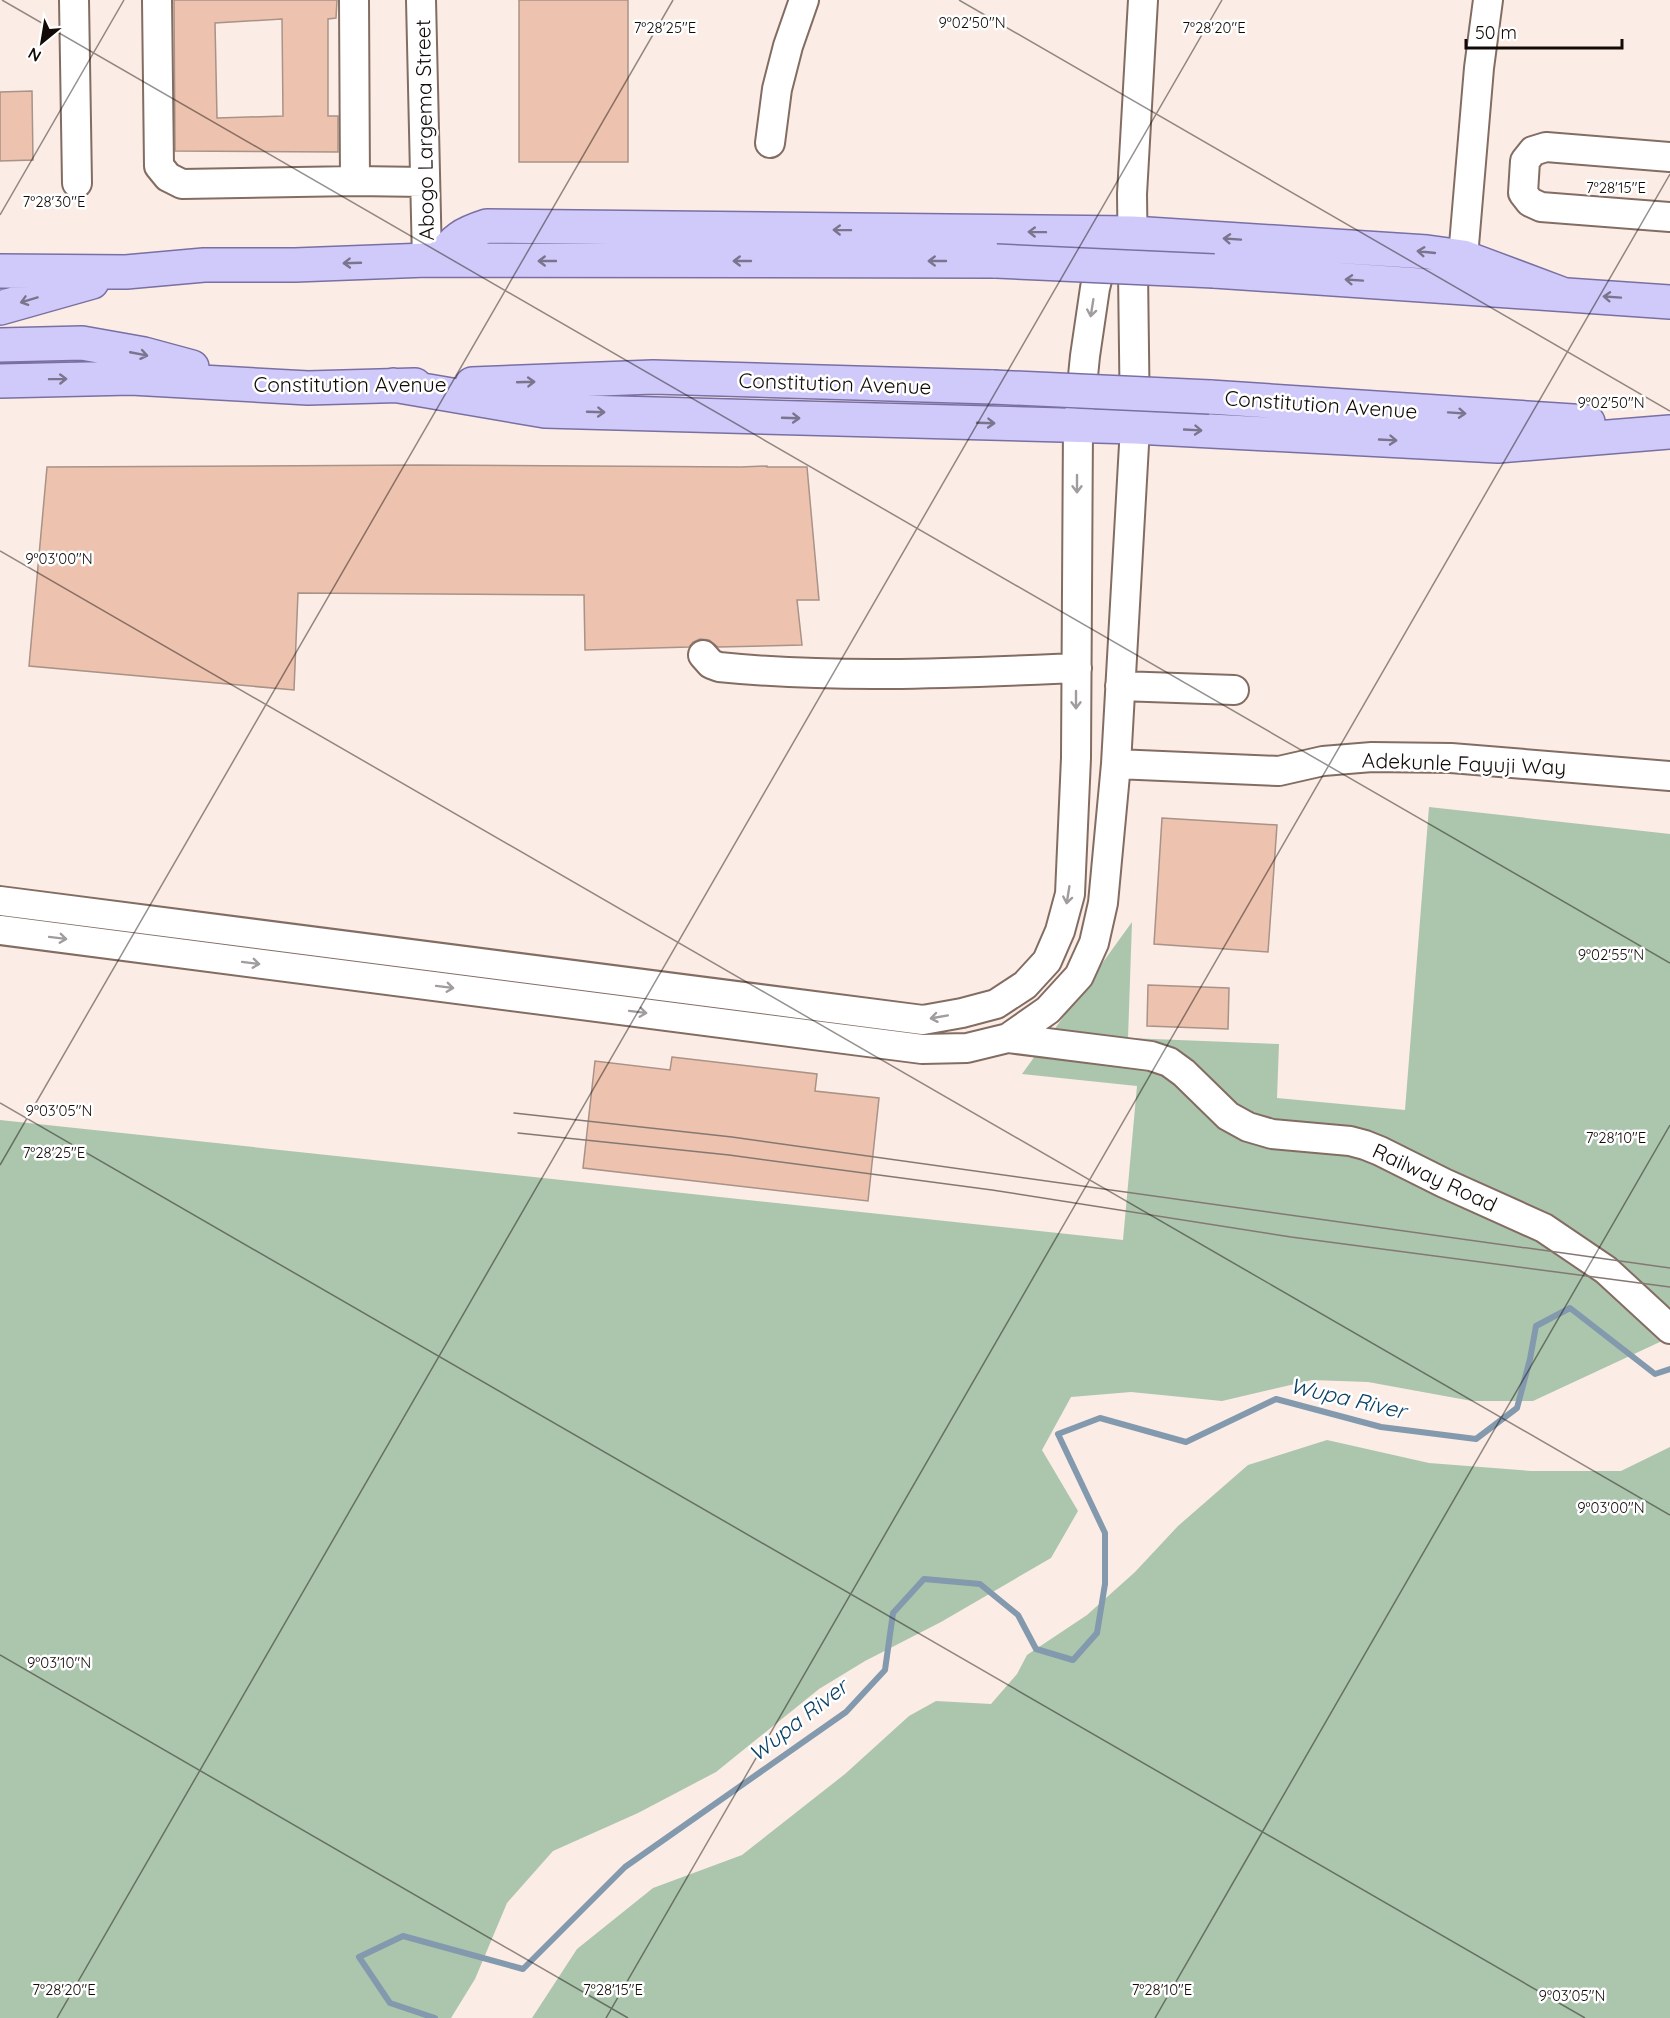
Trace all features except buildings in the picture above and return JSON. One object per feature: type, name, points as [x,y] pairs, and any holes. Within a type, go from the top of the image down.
[{"type":"main road","points":[[433,260],[469,232],[487,226],[1121,233],[1427,252],[1463,257],[1562,294]]},
{"type":"main road","points":[[0,271],[126,272],[204,265],[295,265],[433,260],[996,261],[1214,271],[1670,302]]},
{"type":"main road","points":[[0,308],[126,272]]},
{"type":"main road","points":[[0,345],[82,343],[170,360],[260,385]]},
{"type":"main road","name":"Constitution Avenue","points":[[0,381],[131,378],[308,388],[653,377],[993,387],[1210,397],[1670,430]]},
{"type":"main road","points":[[393,385],[545,411],[1135,427],[1498,446],[1670,430]]},
{"type":"street","points":[[74,0],[76,183]]},
{"type":"street","points":[[157,0],[159,166],[168,177],[182,184],[425,182]]},
{"type":"street","points":[[354,0],[355,181]]},
{"type":"street","name":"Abogo Largema Street","points":[[422,0],[425,182],[433,260]]},
{"type":"street","points":[[770,143],[777,89],[788,46],[804,0]]},
{"type":"street","points":[[0,901],[923,1020],[996,1004],[1024,985],[1047,961],[1060,931],[1070,894],[1076,758],[1078,426],[1084,356],[1095,288],[1121,233],[1131,194],[1143,0]]},
{"type":"street","points":[[1463,257],[1479,68],[1488,0]]},
{"type":"street","points":[[1670,157],[1546,147],[1533,151],[1524,161],[1523,193],[1530,202],[1541,207],[1670,217]]},
{"type":"street","points":[[0,930],[922,1049],[967,1048],[1008,1038],[1048,1010],[1079,976],[1094,943],[1103,903],[1116,764],[1135,427],[1121,233]]},
{"type":"street","points":[[703,655],[711,664],[719,667],[812,674],[958,673],[1077,668]]},
{"type":"street","points":[[1120,686],[1234,690]]},
{"type":"street","name":"Adekunle Fayuji Way","points":[[1116,764],[1279,771],[1323,761],[1372,757],[1451,758],[1670,776]]},
{"type":"street","name":"Railway Road","points":[[1008,1038],[1151,1056],[1168,1062],[1228,1116],[1248,1127],[1272,1134],[1350,1141],[1380,1150],[1444,1183],[1544,1228],[1606,1270],[1669,1327]]},
{"type":"green space","points":[[1429,807],[1670,834],[1670,1334],[1662,1341],[1533,1401],[1472,1401],[1368,1382],[1312,1380],[1222,1401],[1131,1392],[1071,1397],[1042,1450],[1078,1511],[1051,1558],[819,1689],[716,1772],[638,1813],[553,1851],[507,1903],[475,1979],[451,2018],[0,2018],[0,1120],[1123,1240],[1137,1086],[1022,1074],[1132,922],[1128,1038],[1279,1044],[1277,1098],[1405,1110]]},
{"type":"green space","points":[[1327,1440],[1429,1463],[1531,1471],[1621,1471],[1670,1447],[1670,2018],[532,2018],[577,1949],[653,1888],[742,1855],[845,1774],[909,1716],[936,1701],[991,1704],[1017,1674],[1027,1655],[1087,1615],[1135,1572],[1178,1526],[1248,1465]]},
{"type":"waterway","name":"Wupa River","points":[[435,2018],[390,2003],[359,1957],[403,1936],[523,1969],[625,1867],[846,1712],[885,1670],[893,1613],[924,1579],[980,1584],[1018,1615],[1036,1649],[1073,1660],[1097,1633],[1105,1584],[1105,1533],[1058,1434],[1100,1418],[1186,1442],[1276,1399],[1381,1427],[1476,1439],[1517,1408],[1536,1326],[1570,1308],[1655,1374],[1670,1369]]},
{"type":"tram line","points":[[514,1113],[732,1137],[1670,1268]]},
{"type":"tram line","points":[[518,1133],[729,1155],[992,1190],[1291,1237],[1670,1287]]}]
